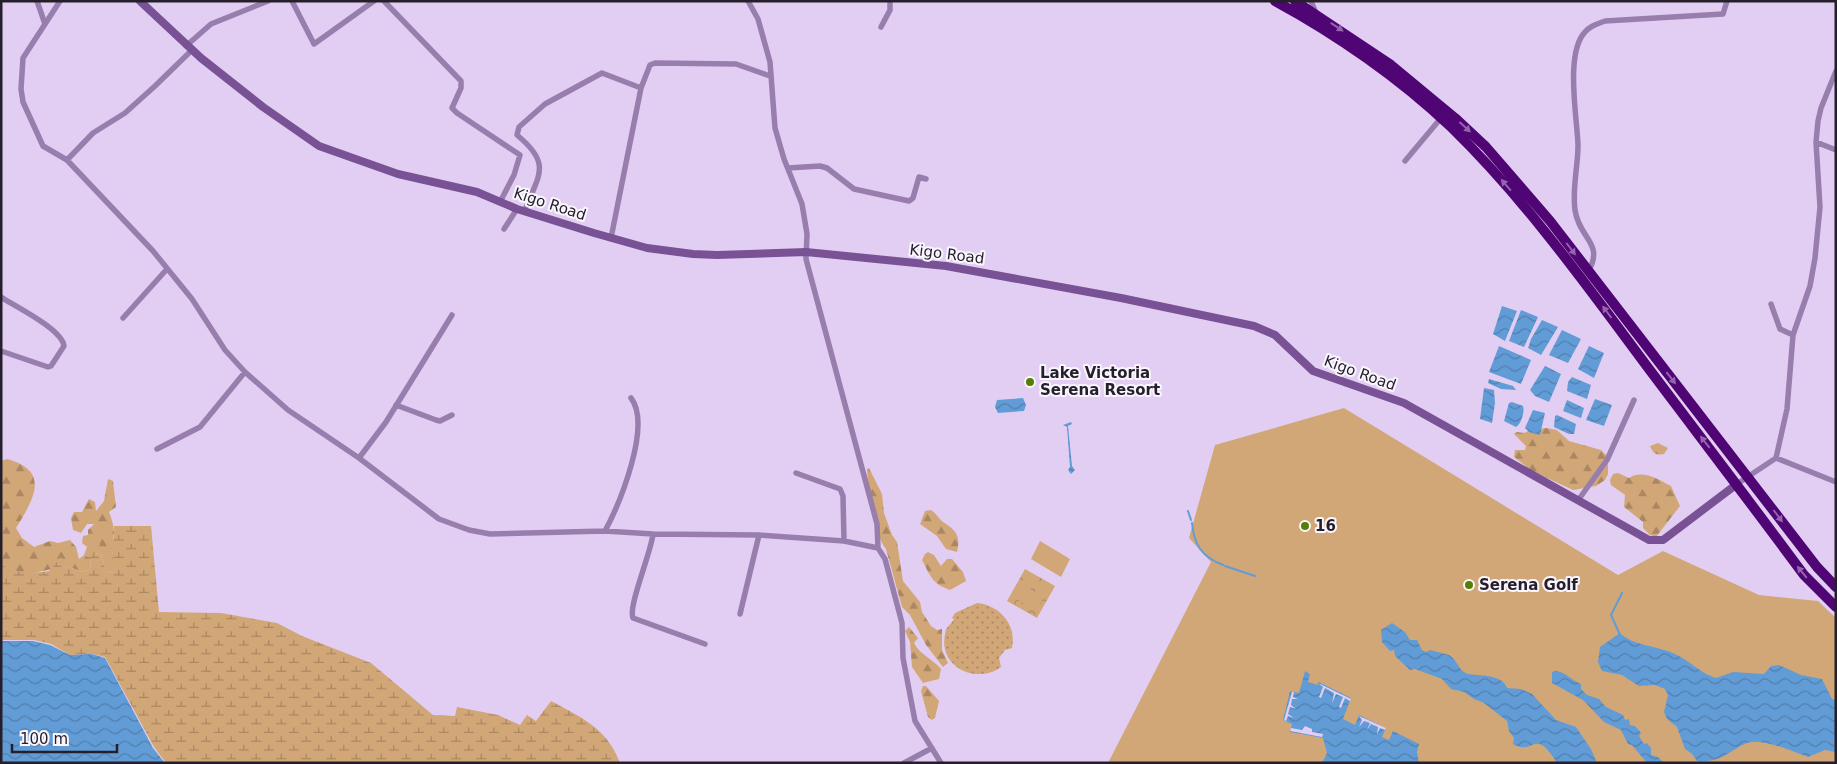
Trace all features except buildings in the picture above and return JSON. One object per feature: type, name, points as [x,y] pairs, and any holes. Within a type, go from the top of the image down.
[{"type":"highway","points":[[1274,1],[1354,50],[1440,118],[1494,172],[1533,217],[1737,484],[1804,575],[1836,607]]},
{"type":"highway","points":[[1295,1],[1316,13],[1391,65],[1470,132],[1550,221],[1817,567],[1836,587]]},
{"type":"street","points":[[37,1],[45,24]]},
{"type":"street","points":[[60,1],[22,62],[21,95],[43,146],[67,160],[95,192],[132,227],[192,299],[225,350],[245,372],[288,410],[359,458],[423,509],[453,526],[490,534],[605,531],[653,534],[759,535],[844,541],[878,548]]},
{"type":"street","name":"Kigo Road","points":[[140,1],[189,48],[262,106],[319,146],[398,174],[470,190],[521,210],[648,248],[692,254],[717,255],[806,252],[984,272],[1254,326],[1275,335],[1302,362],[1318,374],[1404,404],[1579,499],[1632,531],[1655,541],[1663,540],[1737,484]]},
{"type":"street","points":[[67,160],[93,133],[124,113],[156,86],[211,24],[268,1]]},
{"type":"street","points":[[292,1],[314,44],[374,1]]},
{"type":"street","points":[[384,1],[460,81],[462,88],[452,108],[520,155],[514,175],[500,202]]},
{"type":"street","points":[[748,1],[760,27],[770,62],[775,128],[802,204],[806,220],[806,252],[828,346],[877,524],[878,548],[885,559],[902,623],[903,658],[915,721],[941,763]]},
{"type":"street","points":[[881,27],[890,10],[890,1]]},
{"type":"street","points":[[1311,1],[1316,13]]},
{"type":"street","points":[[1588,272],[1595,260],[1596,252],[1581,231],[1575,210],[1578,146],[1573,76],[1579,40],[1594,25],[1605,21],[1723,14],[1727,1]]},
{"type":"street","points":[[611,238],[641,88],[647,69],[655,63],[736,64],[770,76]]},
{"type":"street","points":[[1737,484],[1776,458],[1787,408],[1793,335],[1810,286],[1816,250],[1820,207],[1816,142],[1821,108],[1836,72]]},
{"type":"street","points":[[504,229],[521,210],[540,167],[536,153],[517,136],[519,127],[559,95],[577,88],[602,73],[641,88]]},
{"type":"street","points":[[1404,160],[1440,118]]},
{"type":"street","points":[[1816,142],[1836,150]]},
{"type":"street","points":[[788,168],[820,166],[827,168],[854,189],[910,201],[913,198],[919,177],[926,179]]},
{"type":"street","points":[[124,318],[167,269]]},
{"type":"street","points":[[1,297],[45,324],[63,339],[64,346],[51,366],[48,367],[1,351]]},
{"type":"street","points":[[1771,304],[1780,329],[1793,335]]},
{"type":"street","points":[[359,458],[396,405],[452,315]]},
{"type":"street","points":[[157,449],[200,427],[245,372]]},
{"type":"street","points":[[605,531],[624,491],[632,461],[637,409],[631,398]]},
{"type":"street","points":[[1579,499],[1608,460],[1634,400]]},
{"type":"street","points":[[396,405],[440,421],[452,415]]},
{"type":"street","points":[[1776,458],[1836,482]]},
{"type":"street","points":[[796,473],[840,489],[843,496],[844,541]]},
{"type":"street","points":[[653,534],[647,562],[631,608],[633,618],[705,644]]},
{"type":"street","points":[[740,614],[759,535]]},
{"type":"street","points":[[904,763],[932,748]]},
{"type":"green space","name":"Serena Golf","points":[[1344,408],[1618,575],[1663,551],[1759,595],[1818,601],[1836,618],[1836,763],[1108,763],[1211,562],[1189,538],[1215,445]]},
{"type":"green space","points":[[1546,428],[1557,430],[1569,441],[1601,450],[1606,455],[1608,463],[1608,474],[1605,480],[1596,486],[1573,490],[1532,471],[1514,457],[1515,450],[1525,450],[1526,446],[1514,434]]},
{"type":"green space","points":[[1658,443],[1668,448],[1664,454],[1657,454],[1650,446]]},
{"type":"green space","points":[[7,459],[21,464],[34,478],[33,497],[16,528],[22,538],[34,547],[50,541],[58,543],[70,540],[76,547],[79,559],[84,555],[91,558],[90,569],[83,572],[66,566],[29,574],[11,570],[1,564],[1,461]]},
{"type":"green space","points":[[869,468],[882,494],[884,513],[892,535],[897,542],[903,581],[920,602],[922,612],[931,626],[937,630],[942,629],[942,650],[948,663],[943,667],[926,645],[910,615],[902,607],[886,549],[881,542],[872,511],[867,469]]},
{"type":"green space","points":[[1618,473],[1629,478],[1639,474],[1650,476],[1671,486],[1680,506],[1656,537],[1650,535],[1643,528],[1643,522],[1624,507],[1625,495],[1611,485],[1610,480],[1613,474]]},
{"type":"green space","points":[[108,479],[113,481],[116,507],[109,512],[114,529],[111,546],[113,573],[106,571],[101,555],[96,553],[96,546],[92,544],[87,547],[82,543],[83,536],[88,535],[88,530],[94,524],[87,524],[81,533],[73,530],[71,518],[74,512],[82,512],[89,499],[95,502],[96,511],[104,501]]},
{"type":"green space","points":[[931,510],[956,534],[958,538],[957,552],[946,549],[937,536],[920,524],[925,511]]},
{"type":"green space","points":[[114,526],[151,526],[159,612],[221,613],[277,623],[302,636],[371,663],[433,715],[455,716],[457,707],[498,715],[520,725],[527,715],[536,721],[551,701],[583,719],[601,732],[615,751],[620,763],[166,763],[154,747],[105,657],[92,654],[70,655],[51,644],[34,640],[1,640],[1,564],[18,571],[42,572],[49,571],[61,557],[66,566],[83,572],[90,569],[91,558],[84,555],[87,547],[95,541],[101,545],[96,546],[96,553],[101,555],[106,571],[113,573],[113,554],[110,546],[114,537]]},
{"type":"green space","points":[[1040,541],[1070,559],[1061,577],[1031,559]]},
{"type":"green space","points":[[928,552],[934,555],[941,566],[947,559],[952,559],[963,572],[966,581],[950,590],[935,582],[922,560]]},
{"type":"green space","points":[[1025,569],[1055,586],[1037,618],[1007,601]]},
{"type":"green space","points":[[1025,576],[1035,582],[1023,603],[1013,597]]},
{"type":"green space","points":[[1039,584],[1048,589],[1036,611],[1027,605]]},
{"type":"green space","points":[[977,603],[1000,612],[1009,624],[1013,640],[1012,648],[1005,650],[999,658],[1001,667],[981,674],[961,670],[953,664],[947,656],[944,646],[947,628],[954,619],[952,618],[955,613]]},
{"type":"green space","points":[[909,627],[918,638],[914,643],[917,647],[941,669],[939,679],[923,683],[912,667],[910,642],[905,631]]},
{"type":"green space","points":[[923,686],[926,686],[939,701],[935,718],[932,720],[928,717],[921,691]]},
{"type":"water","points":[[1502,306],[1517,311],[1505,341],[1493,334]]},
{"type":"water","points":[[1521,310],[1538,317],[1524,347],[1509,341]]},
{"type":"water","points":[[1542,320],[1558,327],[1541,355],[1528,348]]},
{"type":"water","points":[[1562,330],[1581,339],[1568,363],[1549,355]]},
{"type":"water","points":[[1499,346],[1531,360],[1521,384],[1489,372]]},
{"type":"water","points":[[1589,346],[1604,353],[1594,378],[1578,369]]},
{"type":"water","points":[[1545,366],[1561,374],[1549,402],[1535,396],[1530,390]]},
{"type":"water","points":[[1572,377],[1591,385],[1587,399],[1567,391],[1568,382]]},
{"type":"water","points":[[1489,379],[1513,386],[1516,390],[1501,389],[1488,383]]},
{"type":"water","points":[[1484,388],[1494,390],[1495,403],[1492,423],[1480,419]]},
{"type":"water","points":[[1023,398],[1026,405],[1024,411],[998,413],[995,407],[997,400]]},
{"type":"water","points":[[1595,399],[1612,405],[1604,426],[1586,420]]},
{"type":"water","points":[[1567,400],[1584,408],[1581,418],[1563,411]]},
{"type":"water","points":[[1512,402],[1523,406],[1521,421],[1516,427],[1504,421],[1509,403]]},
{"type":"water","points":[[1533,410],[1545,413],[1540,435],[1529,432],[1525,428]]},
{"type":"water","points":[[1557,415],[1576,424],[1574,434],[1569,434],[1554,427],[1555,416]]},
{"type":"water","points":[[1071,422],[1072,424],[1068,426],[1072,466],[1075,470],[1071,474],[1068,470],[1070,467],[1067,427],[1063,425]]},
{"type":"water","points":[[1392,623],[1405,632],[1410,640],[1417,640],[1422,650],[1449,655],[1465,673],[1496,678],[1505,683],[1507,688],[1521,689],[1532,694],[1556,720],[1576,727],[1591,749],[1597,763],[1557,763],[1549,752],[1539,744],[1520,747],[1513,744],[1514,738],[1509,731],[1507,721],[1484,703],[1464,692],[1451,689],[1442,679],[1415,669],[1410,670],[1395,656],[1394,650],[1390,651],[1382,642],[1381,630]]},
{"type":"water","points":[[1620,633],[1632,641],[1669,651],[1716,678],[1733,672],[1764,674],[1771,666],[1779,665],[1801,675],[1822,679],[1832,699],[1836,700],[1836,752],[1825,750],[1808,757],[1773,745],[1752,742],[1740,746],[1715,760],[1697,761],[1685,749],[1677,727],[1667,719],[1664,712],[1668,695],[1665,689],[1655,685],[1639,686],[1622,675],[1602,671],[1598,662],[1600,647]]},
{"type":"water","points":[[1,641],[33,641],[50,645],[70,655],[92,654],[105,658],[153,748],[165,763],[1,763]]},
{"type":"water","points":[[1305,671],[1310,674],[1308,682],[1317,685],[1319,682],[1351,698],[1343,719],[1355,725],[1359,715],[1386,728],[1382,737],[1389,740],[1393,731],[1419,744],[1417,752],[1419,763],[1322,763],[1327,753],[1323,738],[1290,732],[1292,724],[1283,720],[1290,691],[1299,693]]},
{"type":"water","points":[[1556,671],[1581,684],[1581,689],[1587,695],[1599,699],[1606,707],[1623,715],[1625,720],[1629,719],[1630,725],[1635,726],[1641,733],[1639,736],[1644,744],[1647,743],[1651,748],[1651,755],[1658,757],[1664,763],[1647,763],[1632,745],[1628,744],[1621,730],[1604,722],[1583,700],[1552,683],[1552,672]]},
{"type":"pier","points":[[1318,683],[1351,699],[1350,701],[1345,698],[1341,708],[1339,707],[1343,697],[1336,694],[1332,703],[1334,693],[1325,688],[1321,698],[1319,697],[1323,687]]},
{"type":"pier","points":[[1292,692],[1294,692],[1293,697],[1298,699],[1292,699],[1291,705],[1296,709],[1290,707],[1288,714],[1294,718],[1288,716],[1286,721],[1284,720]]},
{"type":"pier","points":[[1359,716],[1386,728],[1385,730],[1380,728],[1377,735],[1378,727],[1371,724],[1367,730],[1370,723],[1364,721],[1359,727],[1362,720]]},
{"type":"pier","points":[[1305,726],[1312,729],[1312,732],[1323,734],[1322,737],[1290,731],[1291,728],[1302,730]]},
{"type":"waterway","points":[[1188,511],[1191,520]]},
{"type":"waterway","points":[[1192,523],[1195,538],[1200,549],[1204,554],[1223,565]]},
{"type":"waterway","points":[[1225,566],[1255,576]]},
{"type":"waterway","points":[[1620,635],[1611,615],[1622,593]]},
{"type":"place","name":"Lake Victoria Serena Resort","points":[[1030,382]]},
{"type":"place","name":"16","points":[[1305,526]]},
{"type":"place","name":"Serena Golf","points":[[1469,585]]}]
